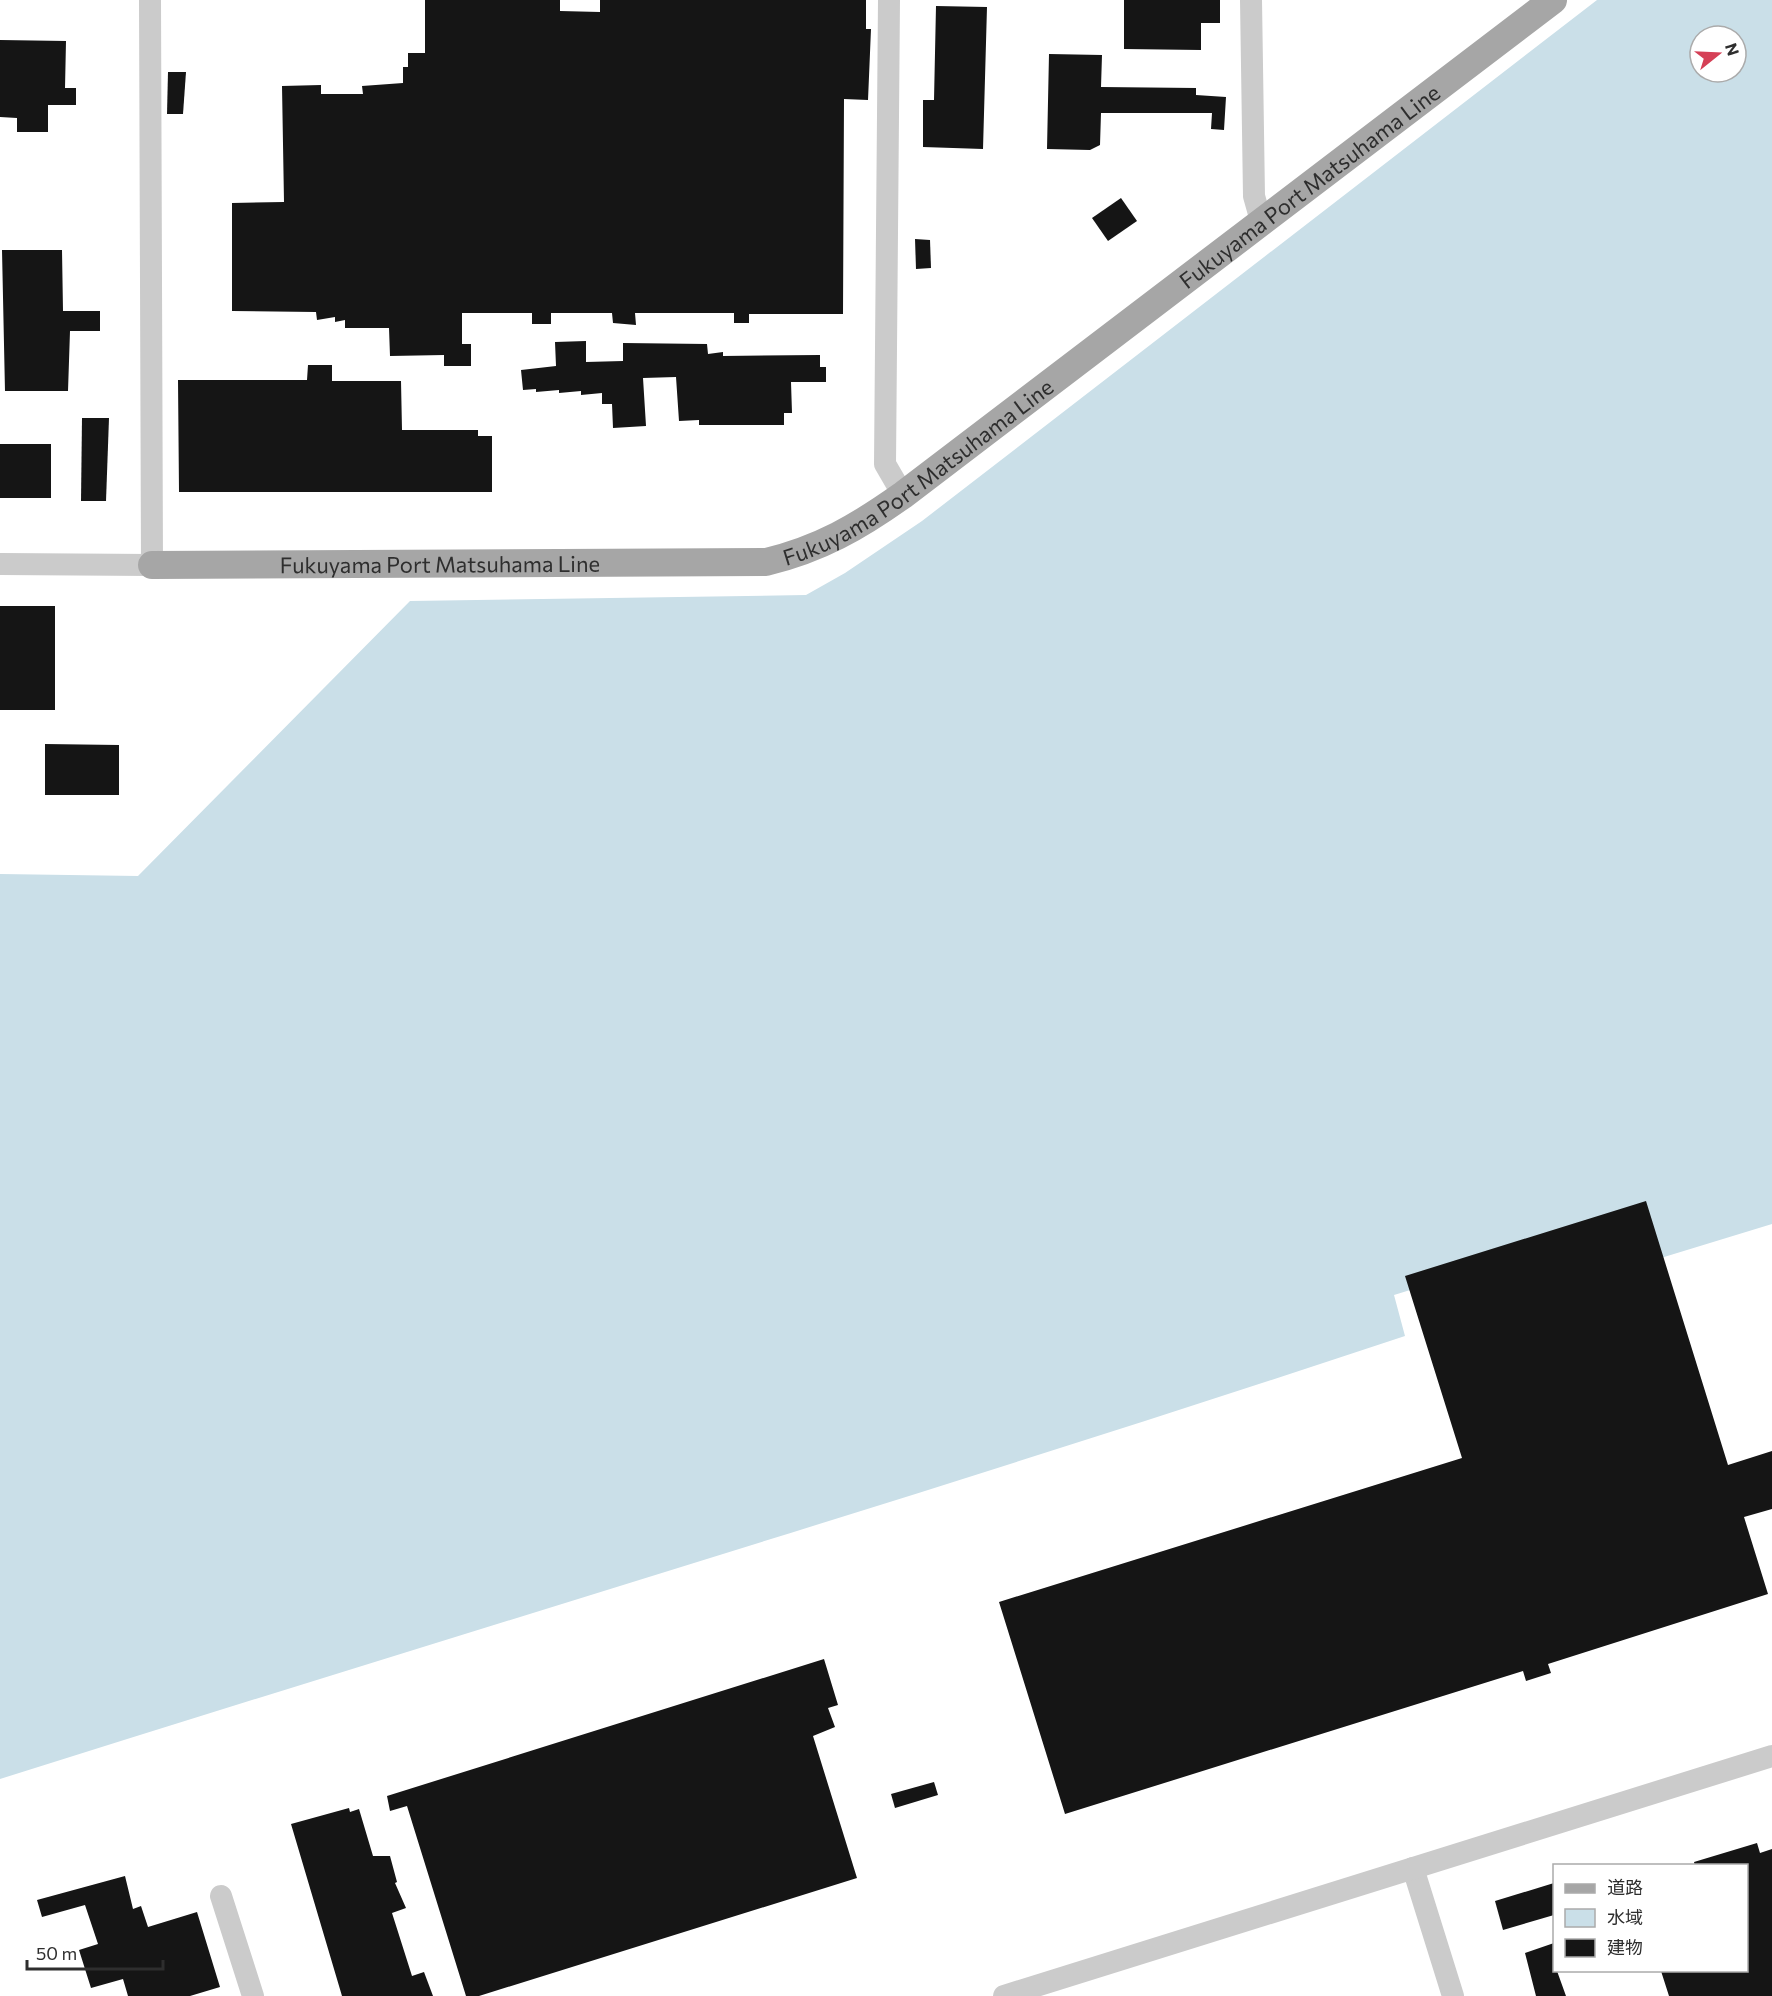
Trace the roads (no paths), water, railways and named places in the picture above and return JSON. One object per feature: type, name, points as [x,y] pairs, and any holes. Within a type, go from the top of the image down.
[{"type":"main road","name":"Fukuyama Port Matsuhama Line","points":[[152,564],[766,562],[804,553],[851,531],[903,495],[1553,0]]},
{"type":"street","points":[[0,564],[152,564],[150,0]]},
{"type":"street","points":[[889,0],[885,464],[903,495]]},
{"type":"street","points":[[1251,0],[1254,196],[1261,221]]},
{"type":"street","points":[[1004,1996],[1772,1756]]},
{"type":"street","points":[[1413,1868],[1453,1996]]},
{"type":"street","points":[[222,1896],[253,1996]]},
{"type":"water","points":[[1597,0],[1772,0],[1772,1224],[1651,1261],[1634,1221],[1394,1295],[1405,1336],[1055,1450],[0,1779],[0,874],[138,876],[410,601],[806,595],[845,573],[922,521]]}]
